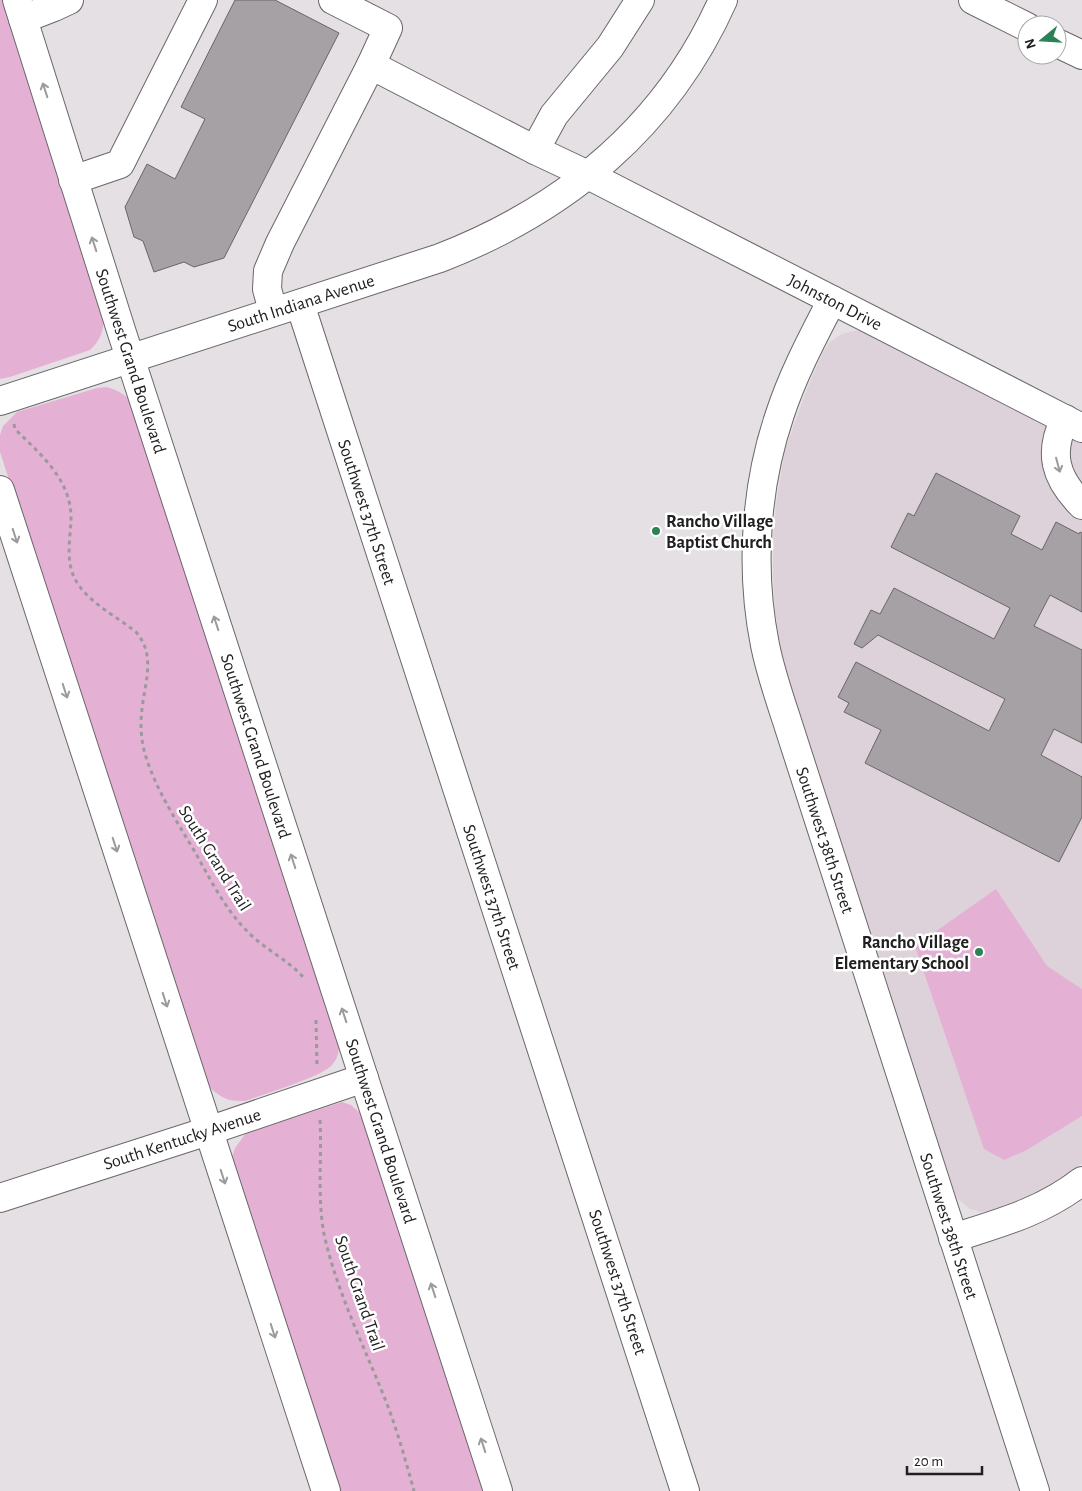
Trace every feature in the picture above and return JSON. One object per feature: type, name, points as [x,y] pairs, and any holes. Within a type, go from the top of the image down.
[{"type":"street","points":[[20,10],[54,7],[69,0]]},
{"type":"street","points":[[74,180],[120,164],[204,0]]},
{"type":"street","points":[[273,311],[267,289],[268,271],[280,243],[388,28],[333,0]]},
{"type":"street","points":[[535,150],[554,115],[610,47],[640,0]]},
{"type":"street","points":[[588,176],[624,144],[656,109],[702,42],[723,0]]},
{"type":"street","points":[[973,0],[1017,22]]},
{"type":"street","name":"Southwest Grand Boulevard","points":[[20,10],[130,358],[498,1491]]},
{"type":"street","points":[[1067,48],[1082,55]]},
{"type":"street","name":"Johnston Drive","points":[[371,65],[1074,424]]},
{"type":"street","name":"South Indiana Avenue","points":[[3,400],[440,258],[502,231],[588,176]]},
{"type":"street","name":"Southwest 38th Street","points":[[832,300],[780,412],[767,461],[759,514],[757,546],[757,581],[765,645],[775,684],[1035,1491]]},
{"type":"street","name":"Southwest 37th Street","points":[[300,304],[685,1491]]},
{"type":"street","points":[[1074,424],[1059,432],[1056,444],[1056,457],[1065,484],[1082,505]]},
{"type":"street","points":[[0,490],[326,1491]]},
{"type":"street","name":"South Kentucky Avenue","points":[[0,1198],[364,1078]]},
{"type":"street","points":[[953,1238],[1017,1218],[1046,1205],[1082,1181]]},
{"type":"path","name":"South Grand Trail","points":[[3,400],[15,429],[43,456],[64,486],[69,497],[71,518],[70,559],[74,578],[81,589],[93,601],[136,632],[146,648],[148,667],[142,708],[141,737],[160,793],[176,823],[234,917],[259,944],[293,967],[305,980]]},
{"type":"path","name":"South Grand Trail","points":[[316,1014],[316,1076],[320,1123],[324,1232],[331,1260],[350,1316],[398,1434],[414,1491]]},
{"type":"shaded area","points":[[0,0],[4,0],[104,318],[100,336],[90,350],[0,379]]},
{"type":"shaded area","name":"Rancho Village Elementary School","points":[[865,331],[1082,442],[1082,1163],[1057,1181],[1024,1199],[993,1211],[981,1212],[970,1209],[958,1199],[954,1191],[807,741],[789,684],[781,650],[775,611],[773,536],[785,450],[807,389],[823,352],[830,342],[842,334]]},
{"type":"shaded area","points":[[106,387],[122,393],[134,405],[340,1039],[336,1059],[327,1069],[305,1080],[245,1101],[227,1099],[205,1083],[0,452],[0,435],[3,426],[17,412]]},
{"type":"shaded area","points":[[996,889],[1047,966],[1082,989],[1082,1116],[1025,1151],[1004,1160],[984,1149],[915,946]]},
{"type":"shaded area","points":[[342,1102],[351,1105],[361,1114],[486,1491],[338,1491],[233,1169],[232,1157],[235,1148],[246,1133]]},
{"type":"building","points":[[235,0],[275,0],[339,33],[224,258],[194,267],[184,262],[154,272],[143,241],[134,237],[125,207],[147,164],[175,179],[205,119],[181,107]]},
{"type":"building","points":[[936,473],[1020,516],[1011,534],[1042,550],[1056,522],[1079,534],[1080,532],[1082,533],[1082,612],[1050,595],[1034,626],[1082,650],[1082,743],[1054,729],[1041,755],[1082,777],[1082,817],[1059,862],[865,763],[881,730],[844,712],[849,703],[838,697],[856,662],[989,731],[1005,699],[878,635],[862,648],[854,644],[871,610],[880,614],[894,588],[994,639],[1010,608],[891,547],[908,513],[914,516]]},
{"type":"place","name":"Rancho Village Baptist Church","points":[[656,531]]},
{"type":"place","name":"Rancho Village Elementary School","points":[[979,952]]}]
